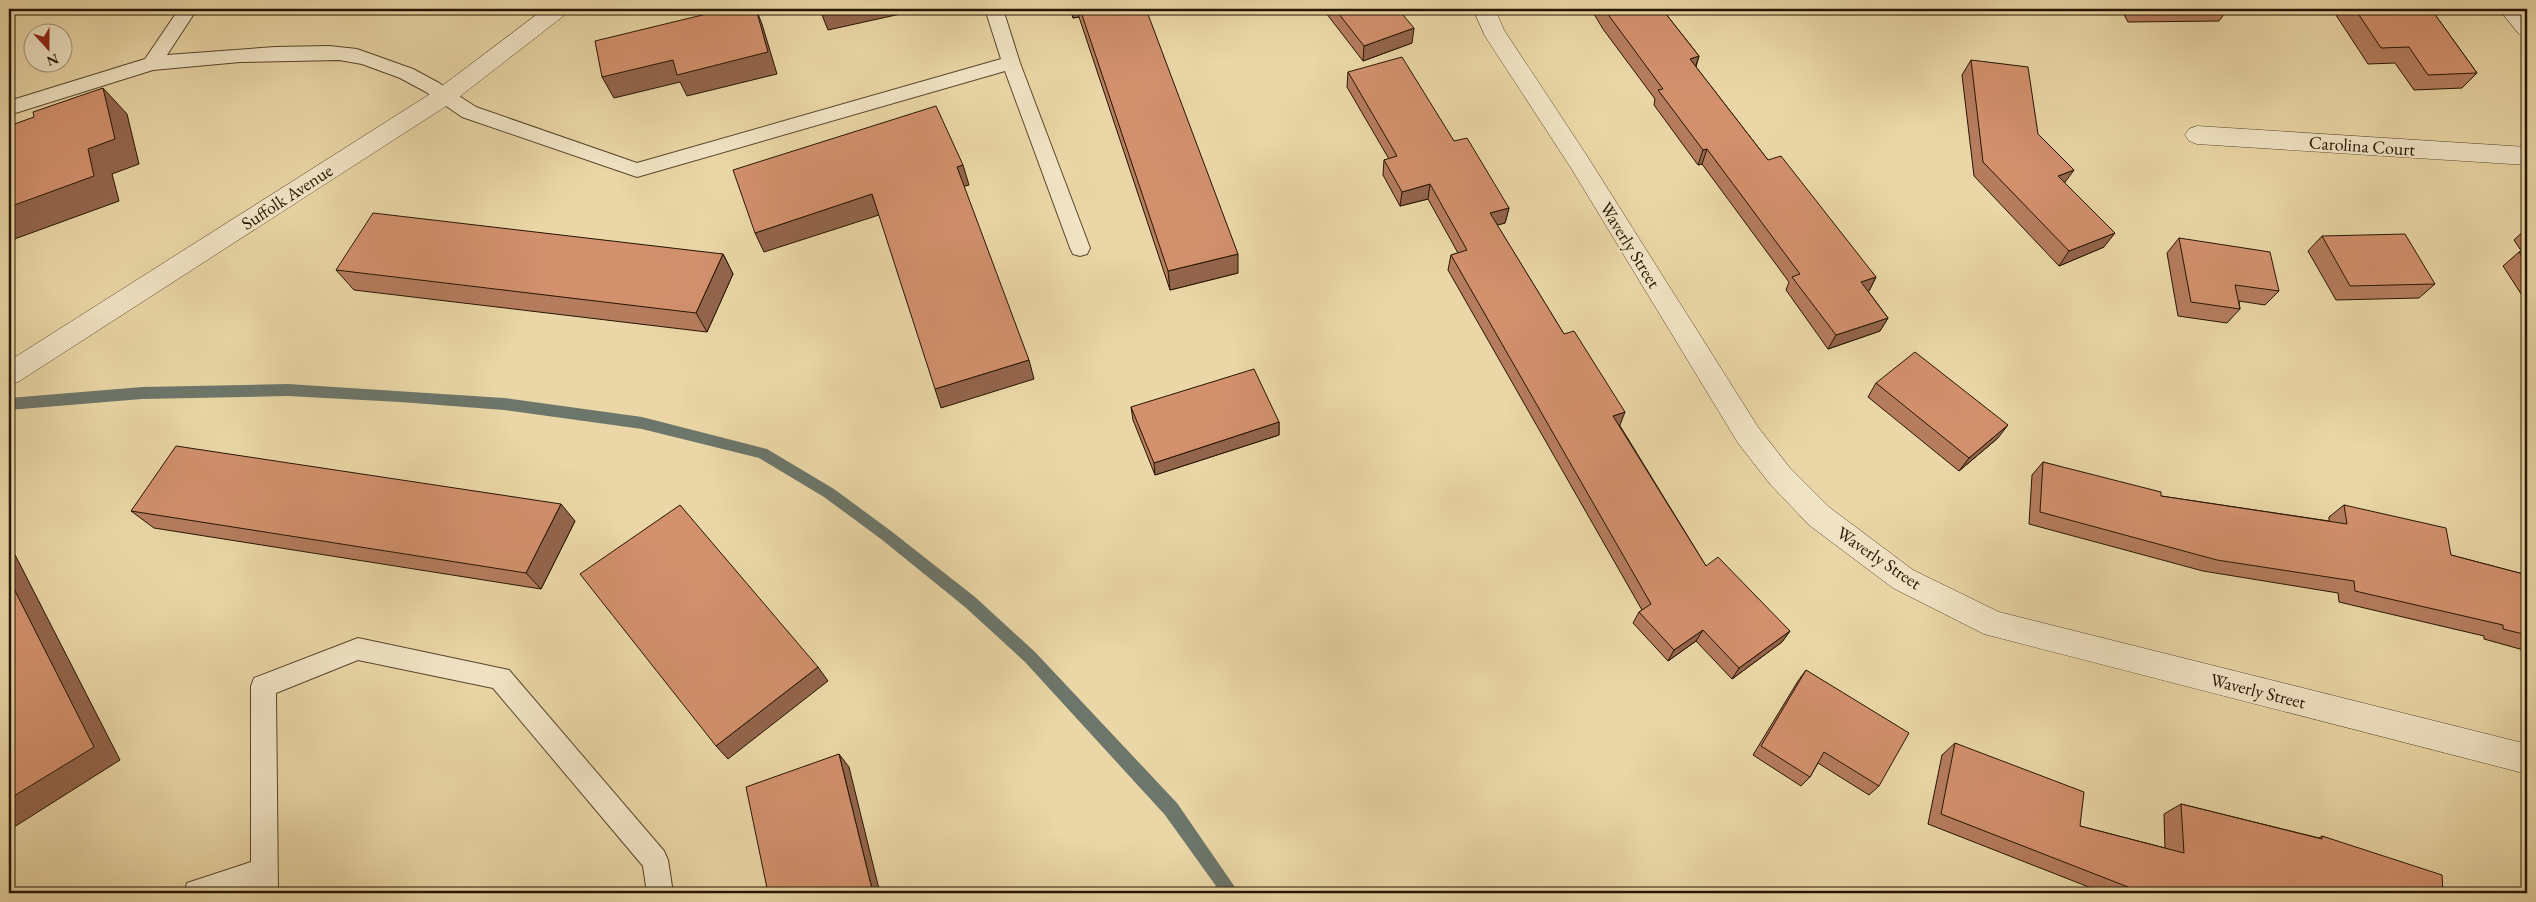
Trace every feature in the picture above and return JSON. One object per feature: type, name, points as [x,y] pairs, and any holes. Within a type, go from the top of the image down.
[{"type":"street","name":"Suffolk Avenue","points":[[9,374],[446,95],[558,9]]},
{"type":"street","name":"Waverly Street","points":[[1484,9],[1493,31],[1579,162],[1748,435],[1780,476],[1819,516],[1903,579],[1994,624],[2527,759]]},
{"type":"street","points":[[2510,9],[2527,29]]},
{"type":"street","name":"Carolina Court","points":[[2197,135],[2527,156]]},
{"type":"lane","points":[[152,64],[188,9]]},
{"type":"lane","points":[[994,9],[1011,63],[1080,248]]},
{"type":"lane","points":[[9,108],[152,64],[209,56],[258,54],[318,53],[363,57],[402,70],[446,95],[469,112],[637,170],[1011,63]]},
{"type":"lane","points":[[197,893],[265,882],[264,686],[358,649],[500,678],[655,860],[660,893]]},
{"type":"building","points":[[727,9],[756,9],[768,52],[677,75],[673,60],[602,77],[595,41]]},
{"type":"building","points":[[821,9],[850,9],[822,15]]},
{"type":"building","points":[[1080,9],[1123,9],[1125,13],[1146,9],[1238,254],[1168,271]]},
{"type":"building","points":[[1335,9],[1398,9],[1414,28],[1364,46]]},
{"type":"building","points":[[1604,9],[1662,9],[1699,56],[1690,59],[1768,160],[1781,156],[1876,277],[1861,282],[1888,318],[1836,335],[1792,277],[1800,274],[1707,149],[1703,150],[1658,90],[1663,89]]},
{"type":"building","points":[[2355,9],[2431,9],[2477,73],[2428,75],[2409,47],[2381,48]]},
{"type":"building","points":[[1402,57],[1454,141],[1467,138],[1509,208],[1490,213],[1564,334],[1574,331],[1625,412],[1613,416],[1706,566],[1718,557],[1790,631],[1739,668],[1703,630],[1674,650],[1639,612],[1651,604],[1451,255],[1467,250],[1430,184],[1402,192],[1384,160],[1397,156],[1348,72]]},
{"type":"building","points":[[1971,60],[2028,67],[2038,134],[2074,170],[2058,176],[2115,233],[2069,251],[1983,162]]},
{"type":"building","points":[[103,88],[115,139],[88,149],[94,176],[9,207],[9,126],[34,117],[33,112]]},
{"type":"building","points":[[936,106],[963,165],[957,167],[1029,360],[935,389],[872,194],[755,233],[733,170]]},
{"type":"building","points":[[373,213],[723,254],[696,313],[336,270]]},
{"type":"building","points":[[2405,234],[2435,284],[2350,286],[2322,236]]},
{"type":"building","points":[[2179,238],[2270,252],[2279,291],[2235,285],[2240,309],[2191,302]]},
{"type":"building","points":[[2527,251],[2527,263],[2519,252]]},
{"type":"building","points":[[1915,352],[2008,425],[1969,458],[1876,383]]},
{"type":"building","points":[[1254,369],[1279,422],[1154,463],[1131,407]]},
{"type":"building","points":[[176,446],[561,504],[526,573],[131,511]]},
{"type":"building","points":[[2043,462],[2161,492],[2161,496],[2347,524],[2344,505],[2446,528],[2451,555],[2527,575],[2527,635],[2503,629],[2503,625],[2355,591],[2354,581],[2217,560],[2040,512]]},
{"type":"building","points":[[680,505],[818,667],[716,746],[580,574]]},
{"type":"building","points":[[9,579],[94,747],[9,799]]},
{"type":"building","points":[[1806,670],[1909,733],[1879,786],[1824,752],[1810,777],[1761,746]]},
{"type":"building","points":[[1955,743],[2084,792],[2080,826],[2184,853],[2181,804],[2322,839],[2322,836],[2442,875],[2443,893],[2128,893],[2128,887],[1941,814]]},
{"type":"building","points":[[839,754],[873,893],[768,893],[746,787]]},
{"type":"waterway","points":[[9,404],[142,393],[288,390],[400,396],[504,404],[642,423],[762,453],[829,493],[886,535],[970,602],[1030,657],[1171,809],[1231,893]]}]
